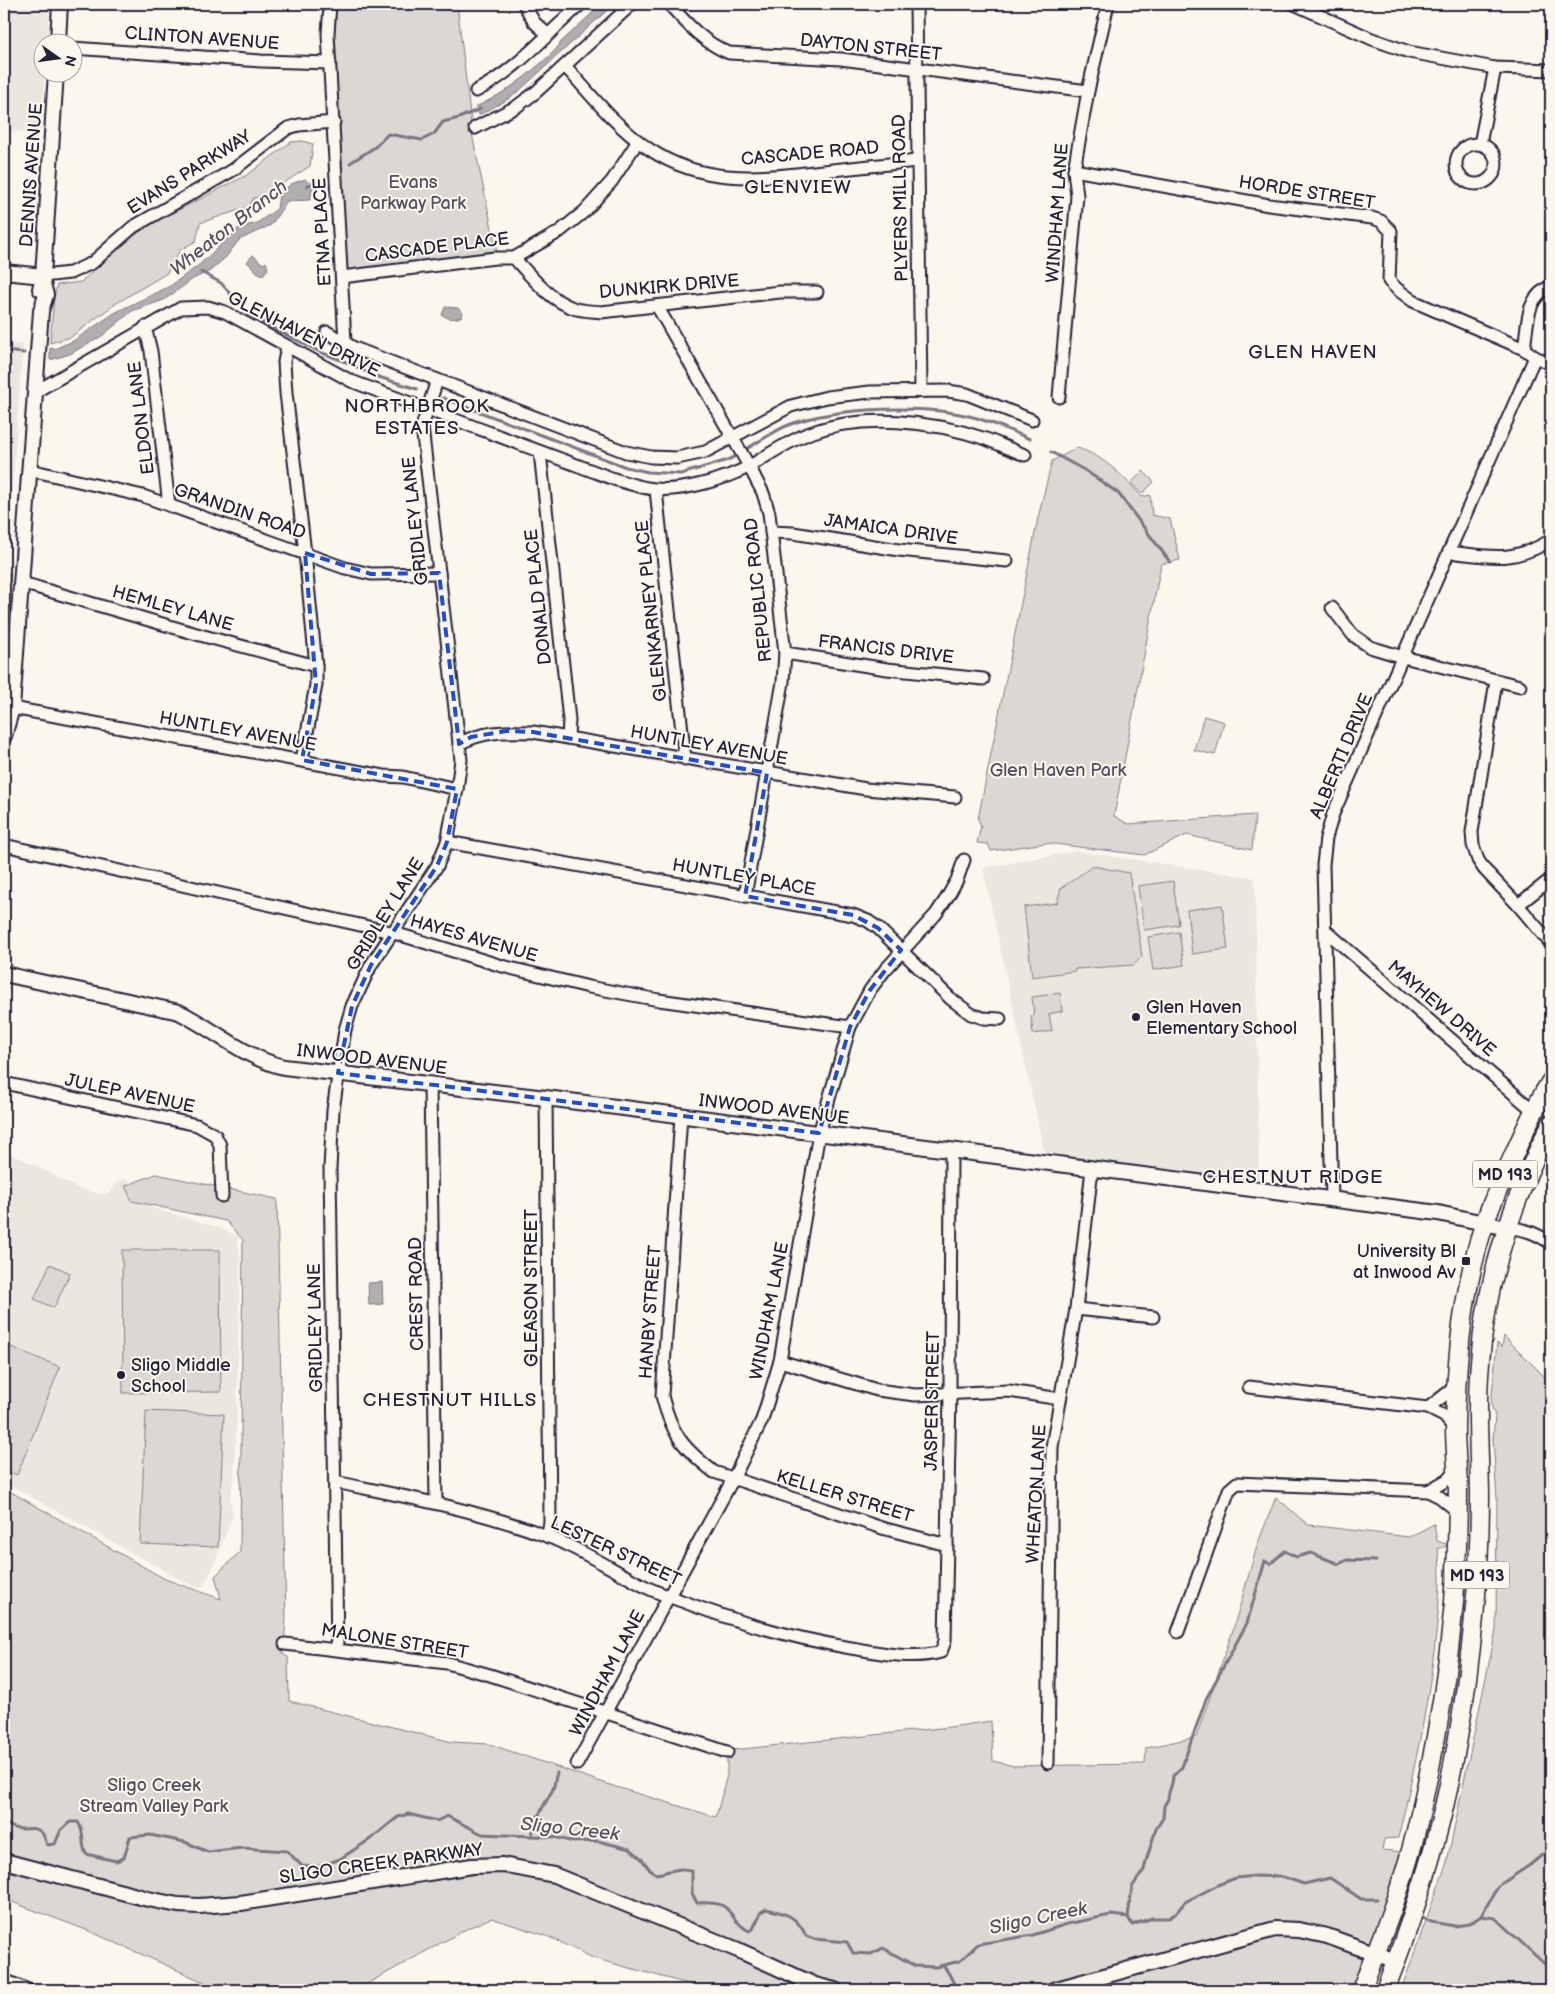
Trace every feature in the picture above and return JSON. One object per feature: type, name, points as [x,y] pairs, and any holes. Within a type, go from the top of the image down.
[{"type":"main road","name":"MD 193","points":[[1361,1990],[1395,1902],[1412,1844],[1440,1710],[1449,1654],[1457,1511],[1455,1428],[1457,1379],[1462,1322],[1471,1274],[1485,1223],[1523,1133],[1551,1081]]},
{"type":"main road","name":"MD 193","points":[[1385,1990],[1415,1909],[1444,1807],[1469,1661],[1476,1594],[1479,1534],[1478,1413],[1480,1361],[1488,1308],[1507,1228],[1551,1124]]},
{"type":"street","points":[[59,32],[60,4]]},
{"type":"street","points":[[330,4],[330,63],[334,122]]},
{"type":"street","points":[[524,4],[534,22],[547,34]]},
{"type":"street","points":[[476,91],[496,80],[515,66],[581,4]]},
{"type":"street","points":[[474,128],[516,107],[536,92],[632,4]]},
{"type":"street","name":"DAYTON STREET","points":[[669,4],[697,34],[713,46],[729,54],[841,59],[916,67],[1088,91]]},
{"type":"street","name":"PLYERS MILL ROAD","points":[[916,4],[921,391]]},
{"type":"street","name":"WINDHAM LANE","points":[[1059,397],[1077,196],[1074,170],[1088,91],[1108,4]]},
{"type":"street","points":[[1294,4],[1372,39],[1409,52],[1495,68],[1551,70]]},
{"type":"street","name":"CLINTON AVENUE","points":[[82,49],[261,61],[330,63]]},
{"type":"street","name":"CASCADE ROAD","points":[[565,66],[620,126],[650,150],[683,166],[708,173],[735,178],[762,178],[918,161]]},
{"type":"street","points":[[1480,144],[1495,68]]},
{"type":"street","name":"DENNIS AVENUE","points":[[4,736],[12,708],[41,311],[46,295],[43,278],[55,82]]},
{"type":"street","name":"ETNA PLACE","points":[[334,122],[344,342]]},
{"type":"street","name":"EVANS PARKWAY","points":[[43,278],[70,273],[92,262],[133,227],[233,170],[288,128],[299,125],[334,122]]},
{"type":"street","name":"CASCADE PLACE","points":[[342,277],[495,258],[514,258],[560,232],[585,211],[612,181],[638,141]]},
{"type":"street","name":"HORDE STREET","points":[[1074,170],[1270,205],[1372,218],[1381,221],[1391,231],[1389,281],[1397,289],[1413,301],[1524,349],[1535,357],[1551,364]]},
{"type":"street","name":"DUNKIRK DRIVE","points":[[514,258],[543,289],[558,300],[574,308],[601,312],[780,292],[817,292]]},
{"type":"street","points":[[4,272],[43,278]]},
{"type":"street","points":[[1524,349],[1532,304],[1536,296],[1551,286]]},
{"type":"street","name":"GLENHAVEN DRIVE","points":[[35,392],[181,308],[208,306],[226,312],[351,381],[614,479],[656,490],[686,487],[720,478],[749,466],[788,442],[812,432],[841,425],[871,422],[906,422],[939,428],[987,440],[1025,456]]},
{"type":"street","name":"REPUBLIC ROAD","points":[[657,306],[749,466],[763,494],[769,513],[785,653],[783,682],[745,896]]},
{"type":"street","name":"ELDON LANE","points":[[145,327],[151,351],[168,505]]},
{"type":"street","name":"GLENHAVEN DRIVE","points":[[327,332],[354,348],[626,452],[651,457],[677,458],[705,452],[791,406],[811,400],[861,393],[948,391],[967,394],[1032,420]]},
{"type":"street","points":[[287,347],[284,362],[286,393],[316,666],[316,684],[302,760]]},
{"type":"street","name":"ALBERTI DRIVE","points":[[1332,1200],[1323,865],[1326,838],[1333,814],[1535,357]]},
{"type":"street","name":"GRIDLEY LANE","points":[[337,1649],[330,1169],[333,1110],[338,1073],[345,1030],[352,1006],[370,965],[391,932],[427,883],[437,866],[447,842],[458,789],[461,760],[422,427],[437,380]]},
{"type":"street","name":"DONALD PLACE","points":[[540,452],[569,720],[568,738]]},
{"type":"street","name":"GRANDIN ROAD","points":[[30,470],[144,496],[345,568],[371,574],[439,573]]},
{"type":"street","name":"GLENKARNEY PLACE","points":[[656,490],[685,758]]},
{"type":"street","name":"JAMAICA DRIVE","points":[[771,532],[793,533],[899,550],[1007,562]]},
{"type":"street","points":[[1449,552],[1487,556],[1515,556],[1537,549],[1551,540]]},
{"type":"street","name":"HEMLEY LANE","points":[[22,583],[200,635],[316,666]]},
{"type":"street","points":[[1332,608],[1353,634],[1370,647],[1520,686]]},
{"type":"street","name":"FRANCIS DRIVE","points":[[785,653],[887,669],[983,679]]},
{"type":"street","points":[[1496,681],[1472,832],[1473,845],[1484,870],[1518,905],[1551,944]]},
{"type":"street","name":"HUNTLEY AVENUE","points":[[12,708],[384,776],[403,777],[458,789]]},
{"type":"street","name":"HUNTLEY AVENUE","points":[[459,744],[471,737],[506,731],[533,732],[866,789],[955,796]]},
{"type":"street","name":"HUNTLEY PLACE","points":[[447,842],[853,915],[868,921],[878,928],[952,999],[971,1014],[1000,1020]]},
{"type":"street","name":"HAYES AVENUE","points":[[4,845],[391,932],[502,966],[588,988],[850,1027]]},
{"type":"street","name":"WINDHAM LANE","points":[[577,1764],[733,1479],[762,1420],[780,1360],[819,1133],[850,1027],[870,990],[901,950],[936,914],[957,880],[964,860]]},
{"type":"street","points":[[1518,905],[1551,879]]},
{"type":"street","name":"MAYHEW DRIVE","points":[[1326,931],[1534,1112]]},
{"type":"street","name":"INWOOD AVENUE","points":[[4,974],[179,1012],[196,1020],[251,1056],[284,1067],[546,1098],[1438,1213],[1507,1228],[1522,1228],[1551,1243]]},
{"type":"street","name":"JULEP AVENUE","points":[[4,1083],[197,1125],[215,1135],[220,1144],[222,1196]]},
{"type":"street","name":"CREST ROAD","points":[[430,1084],[436,1503]]},
{"type":"street","name":"GLEASON STREET","points":[[546,1098],[550,1522],[548,1537]]},
{"type":"street","name":"HANBY STREET","points":[[681,1116],[662,1396],[668,1417],[678,1436],[692,1454],[714,1472],[733,1479]]},
{"type":"street","name":"JASPER STREET","points":[[941,1652],[945,1641],[950,1394],[950,1150]]},
{"type":"street","name":"WHEATON LANE","points":[[1048,1763],[1052,1447],[1076,1309],[1092,1168]]},
{"type":"street","points":[[1076,1309],[1153,1317]]},
{"type":"street","points":[[780,1360],[877,1390],[915,1395],[1009,1391],[1060,1399]]},
{"type":"street","points":[[1428,1408],[1450,1392],[1457,1379]]},
{"type":"street","points":[[1249,1387],[1428,1408],[1444,1416],[1455,1428]]},
{"type":"street","points":[[1428,1491],[1448,1480],[1457,1470]]},
{"type":"street","name":"KELLER STREET","points":[[733,1479],[882,1528],[947,1545]]},
{"type":"street","name":"LESTER STREET","points":[[334,1482],[493,1517],[585,1553],[649,1589],[733,1620],[800,1639],[890,1655],[930,1655],[941,1652]]},
{"type":"street","points":[[1178,1632],[1229,1490],[1237,1483],[1428,1491],[1457,1511]]},
{"type":"street","name":"MALONE STREET","points":[[285,1644],[447,1663],[490,1675],[727,1752]]},
{"type":"street","name":"SLIGO CREEK PARKWAY","points":[[4,1861],[148,1899],[178,1905],[199,1906],[242,1903],[472,1866],[503,1865],[554,1875],[738,1950],[816,1985],[836,1990]]},
{"type":"street","points":[[1053,1990],[1275,1929],[1299,1930],[1327,1936],[1396,1961]]},
{"type":"street","points":[[4,1980],[28,1990]]},
{"type":"highlighted area","points":[[305,553],[371,574],[439,573],[459,744],[471,737],[506,731],[533,732],[767,773],[745,896],[853,915],[878,928],[901,950],[870,990],[850,1027],[819,1133],[338,1073],[352,1006],[371,965],[437,866],[447,842],[457,789],[302,760],[316,685]]},
{"type":"shaded area","points":[[4,4],[50,4],[48,32],[32,32],[32,82],[44,82],[41,131],[4,132]]},
{"type":"shaded area","points":[[602,4],[614,4],[519,91],[479,115],[476,107],[494,98],[532,71],[552,54],[561,42]]},
{"type":"shaded area","points":[[305,179],[313,188],[310,200],[287,201],[271,225],[239,240],[226,257],[210,271],[193,279],[164,300],[132,311],[102,336],[70,354],[50,360],[50,348],[54,349],[73,341],[116,312],[170,286],[199,265],[240,227],[257,223],[277,209],[279,194],[291,184]]},
{"type":"shaded area","points":[[253,255],[263,264],[266,262],[268,269],[263,275],[247,262]]},
{"type":"shaded area","points":[[445,307],[458,308],[463,313],[462,316],[449,318],[442,315]]},
{"type":"shaded area","points":[[23,344],[4,597],[4,346]]},
{"type":"shaded area","name":"Glen Haven Elementary School","points":[[1077,851],[1255,878],[1259,1182],[1045,1155],[983,868]]},
{"type":"shaded area","name":"Sligo Middle School","points":[[4,1151],[35,1165],[77,1188],[100,1194],[110,1193],[116,1182],[126,1179],[139,1188],[153,1208],[220,1228],[237,1236],[240,1255],[237,1415],[234,1479],[230,1499],[233,1515],[211,1572],[203,1586],[194,1587],[4,1482]]},
{"type":"shaded area","points":[[382,1282],[383,1304],[369,1305],[368,1283]]},
{"type":"green space","name":"Evans Parkway Park","points":[[335,4],[457,4],[473,139],[497,252],[347,271],[334,40]]},
{"type":"green space","points":[[302,141],[313,144],[310,166],[267,194],[254,198],[248,207],[200,223],[196,241],[180,250],[167,273],[115,304],[71,337],[50,343],[54,297],[57,285],[81,282],[125,242],[153,223],[247,175],[291,142]]},
{"type":"green space","name":"Glen Haven Park","points":[[1077,448],[1087,451],[1105,462],[1121,475],[1142,497],[1150,495],[1152,515],[1170,519],[1180,560],[1161,564],[1114,816],[1128,824],[1255,815],[1252,850],[1187,835],[1144,855],[1046,843],[991,851],[988,844],[977,843],[981,826],[978,819],[1038,518],[1052,461]]},
{"type":"green space","points":[[1143,471],[1154,482],[1142,494],[1131,483]]},
{"type":"green space","points":[[4,573],[9,573],[4,656]]},
{"type":"green space","points":[[1204,716],[1224,722],[1215,755],[1194,750]]},
{"type":"green space","points":[[1093,866],[1129,873],[1142,956],[1134,965],[1075,969],[1075,971],[1032,977],[1024,907],[1057,903],[1061,888]]},
{"type":"green space","points":[[1173,881],[1179,925],[1144,930],[1138,886]]},
{"type":"green space","points":[[1222,905],[1228,949],[1192,954],[1187,910]]},
{"type":"green space","points":[[1179,932],[1184,965],[1153,970],[1148,937]]},
{"type":"green space","points":[[1060,993],[1062,1011],[1049,1014],[1052,1031],[1033,1034],[1031,1016],[1034,1015],[1032,997]]},
{"type":"green space","name":"Sligo Creek Stream Valley Park","points":[[156,1174],[277,1199],[286,1619],[283,1654],[288,1657],[289,1701],[452,1742],[489,1744],[616,1787],[716,1817],[727,1775],[727,1759],[731,1758],[733,1750],[991,1721],[993,1761],[1014,1766],[1145,1764],[1146,1748],[1196,1737],[1232,1633],[1258,1543],[1276,1497],[1308,1525],[1409,1537],[1434,1524],[1437,1541],[1449,1545],[1438,1549],[1440,1568],[1437,1625],[1426,1706],[1398,1838],[1384,1839],[1382,1850],[1404,1852],[1445,1835],[1430,1874],[1370,1989],[710,1990],[593,1958],[547,1936],[491,1918],[468,1928],[356,1990],[222,1990],[89,1931],[4,1899],[4,1488],[165,1579],[221,1599],[215,1576],[240,1552],[243,1240],[226,1221],[132,1201],[125,1186]]},
{"type":"green space","points":[[122,1250],[220,1250],[221,1392],[123,1393]]},
{"type":"green space","points":[[50,1264],[70,1273],[54,1308],[34,1299]]},
{"type":"green space","points":[[1504,1336],[1551,1383],[1551,1990],[1401,1990],[1447,1862],[1496,1630],[1497,1499],[1493,1439],[1495,1416],[1491,1404],[1497,1343],[1502,1347]]},
{"type":"green space","points":[[4,1344],[60,1367],[17,1475],[4,1470]]},
{"type":"green space","points":[[146,1411],[224,1414],[218,1547],[140,1544]]},
{"type":"waterway","name":"Wheaton Branch","points":[[350,163],[375,147],[388,134],[422,140],[434,134],[443,122],[459,118],[480,109]]},
{"type":"waterway","name":"Wheaton Branch","points":[[307,186],[318,180]]},
{"type":"waterway","points":[[201,272],[221,283],[248,314],[275,329],[372,375],[417,389]]},
{"type":"waterway","name":"Wheaton Branch","points":[[4,351],[24,353]]},
{"type":"waterway","points":[[443,398],[626,467],[648,472],[681,474],[734,457]]},
{"type":"waterway","points":[[748,448],[786,426],[810,418],[882,409],[931,410],[954,413],[987,421],[1030,439]]},
{"type":"waterway","points":[[1051,452],[1086,471],[1118,493],[1170,562]]},
{"type":"waterway","points":[[1128,1917],[1132,1887],[1144,1870],[1156,1829],[1163,1818],[1164,1806],[1168,1799],[1173,1776],[1182,1767],[1206,1699],[1247,1623],[1265,1561],[1270,1564],[1285,1551],[1296,1557],[1311,1553],[1339,1564],[1347,1560],[1376,1561]]},
{"type":"waterway","points":[[532,1835],[538,1817],[553,1789],[557,1773]]},
{"type":"waterway","name":"Sligo Creek","points":[[4,1821],[15,1828],[38,1830],[43,1834],[47,1845],[55,1844],[61,1830],[70,1822],[78,1822],[82,1831],[83,1846],[86,1854],[116,1861],[124,1858],[130,1837],[150,1835],[185,1842],[208,1852],[242,1848],[287,1851],[302,1866],[318,1867],[340,1859],[372,1838],[398,1817],[408,1814],[437,1821],[447,1816],[482,1834],[554,1837],[574,1842],[598,1841],[630,1849],[641,1858],[650,1870],[657,1874],[679,1869],[692,1871],[692,1893],[697,1903],[719,1904],[725,1907],[735,1920],[749,1931],[753,1929],[761,1912],[766,1909],[773,1910],[790,1916],[799,1924],[806,1936],[814,1939],[847,1942],[853,1953],[871,1954],[883,1948],[915,1966],[936,1967],[960,1961],[978,1944],[1033,1935],[1067,1924],[1111,1915],[1128,1917],[1132,1925],[1152,1918],[1169,1918],[1185,1902],[1236,1878],[1256,1876],[1283,1877],[1304,1884],[1330,1878],[1361,1899],[1377,1899]]},
{"type":"waterway","name":"Sligo Creek","points":[[1423,1918],[1431,1922],[1455,1926],[1469,1924],[1481,1916],[1498,1886],[1542,1855],[1551,1852]]},
{"type":"waterway","points":[[1481,1916],[1495,1918],[1550,1969]]},
{"type":"waterway","points":[[943,1965],[957,1990]]},
{"type":"place","name":"Glen Haven Elementary School","points":[[1136,1017]]},
{"type":"place","name":"University Bl at Inwood Av","points":[[1466,1261]]},
{"type":"place","name":"Sligo Middle School","points":[[121,1375]]},
{"type":"district","name":"GLENVIEW","points":[[798,186]]},
{"type":"district","name":"GLEN HAVEN","points":[[1313,351]]},
{"type":"district","name":"NORTHBROOK ESTATES","points":[[417,416]]},
{"type":"district","name":"CHESTNUT RIDGE","points":[[1293,1176]]},
{"type":"district","name":"CHESTNUT HILLS","points":[[450,1399]]}]
